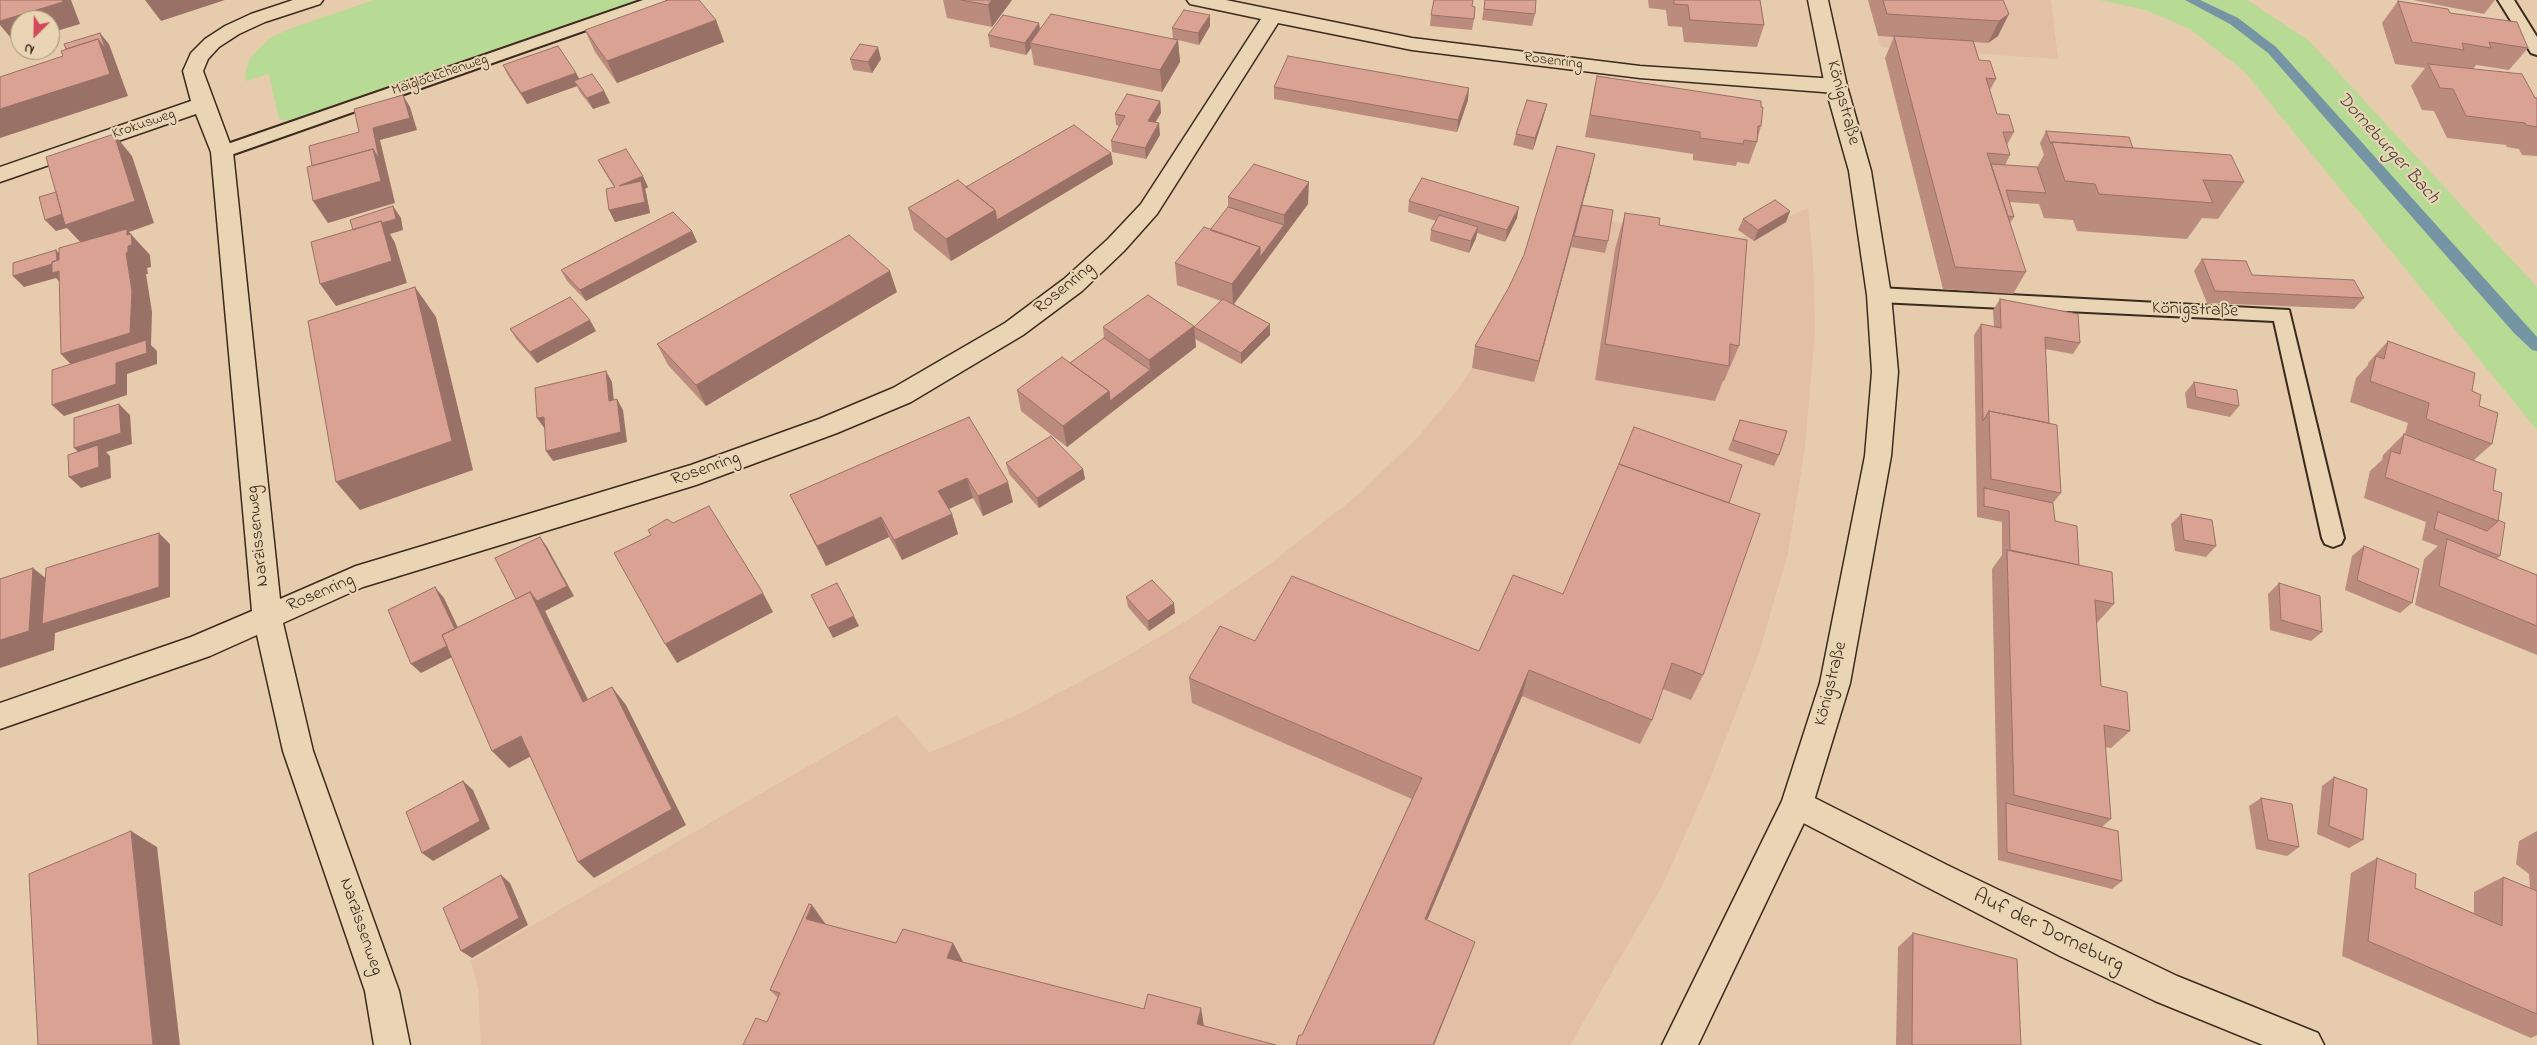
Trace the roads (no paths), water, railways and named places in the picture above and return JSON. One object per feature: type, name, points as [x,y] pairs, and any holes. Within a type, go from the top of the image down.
[{"type":"street","name":"Narzissenweg","points":[[313,0],[258,18],[232,30],[212,43],[198,57],[193,71],[203,104],[222,152],[267,616],[298,751],[382,991],[392,1045]]},
{"type":"street","name":"Rosenring","points":[[1197,0],[1272,17],[1412,44],[1554,63],[1640,72],[1836,86]]},
{"type":"street","name":"Königstraße","points":[[1680,1045],[1797,804],[1835,683],[1878,456],[1885,372],[1879,295],[1860,171],[1836,86],[1818,0]]},
{"type":"street","name":"Rosenring","points":[[0,716],[200,647],[356,578],[696,474],[811,433],[902,395],[960,364],[1014,329],[1074,285],[1136,223],[1154,201],[1272,17]]},
{"type":"street","name":"Krokusweg","points":[[0,175],[203,104]]},
{"type":"street","name":"Auf der Dorneburg","points":[[1797,804],[1935,876],[2167,989],[2306,1045]]},
{"type":"lane","name":"Maiglöckchenweg","points":[[222,152],[658,0]]},
{"type":"lane","points":[[2506,0],[2537,50]]},
{"type":"lane","name":"Königstraße","points":[[1879,295],[2282,315],[2333,538]]},
{"type":"waterway","name":"Dorneburger Bach","points":[[2191,0],[2234,21],[2272,50],[2519,329],[2537,346]]}]
